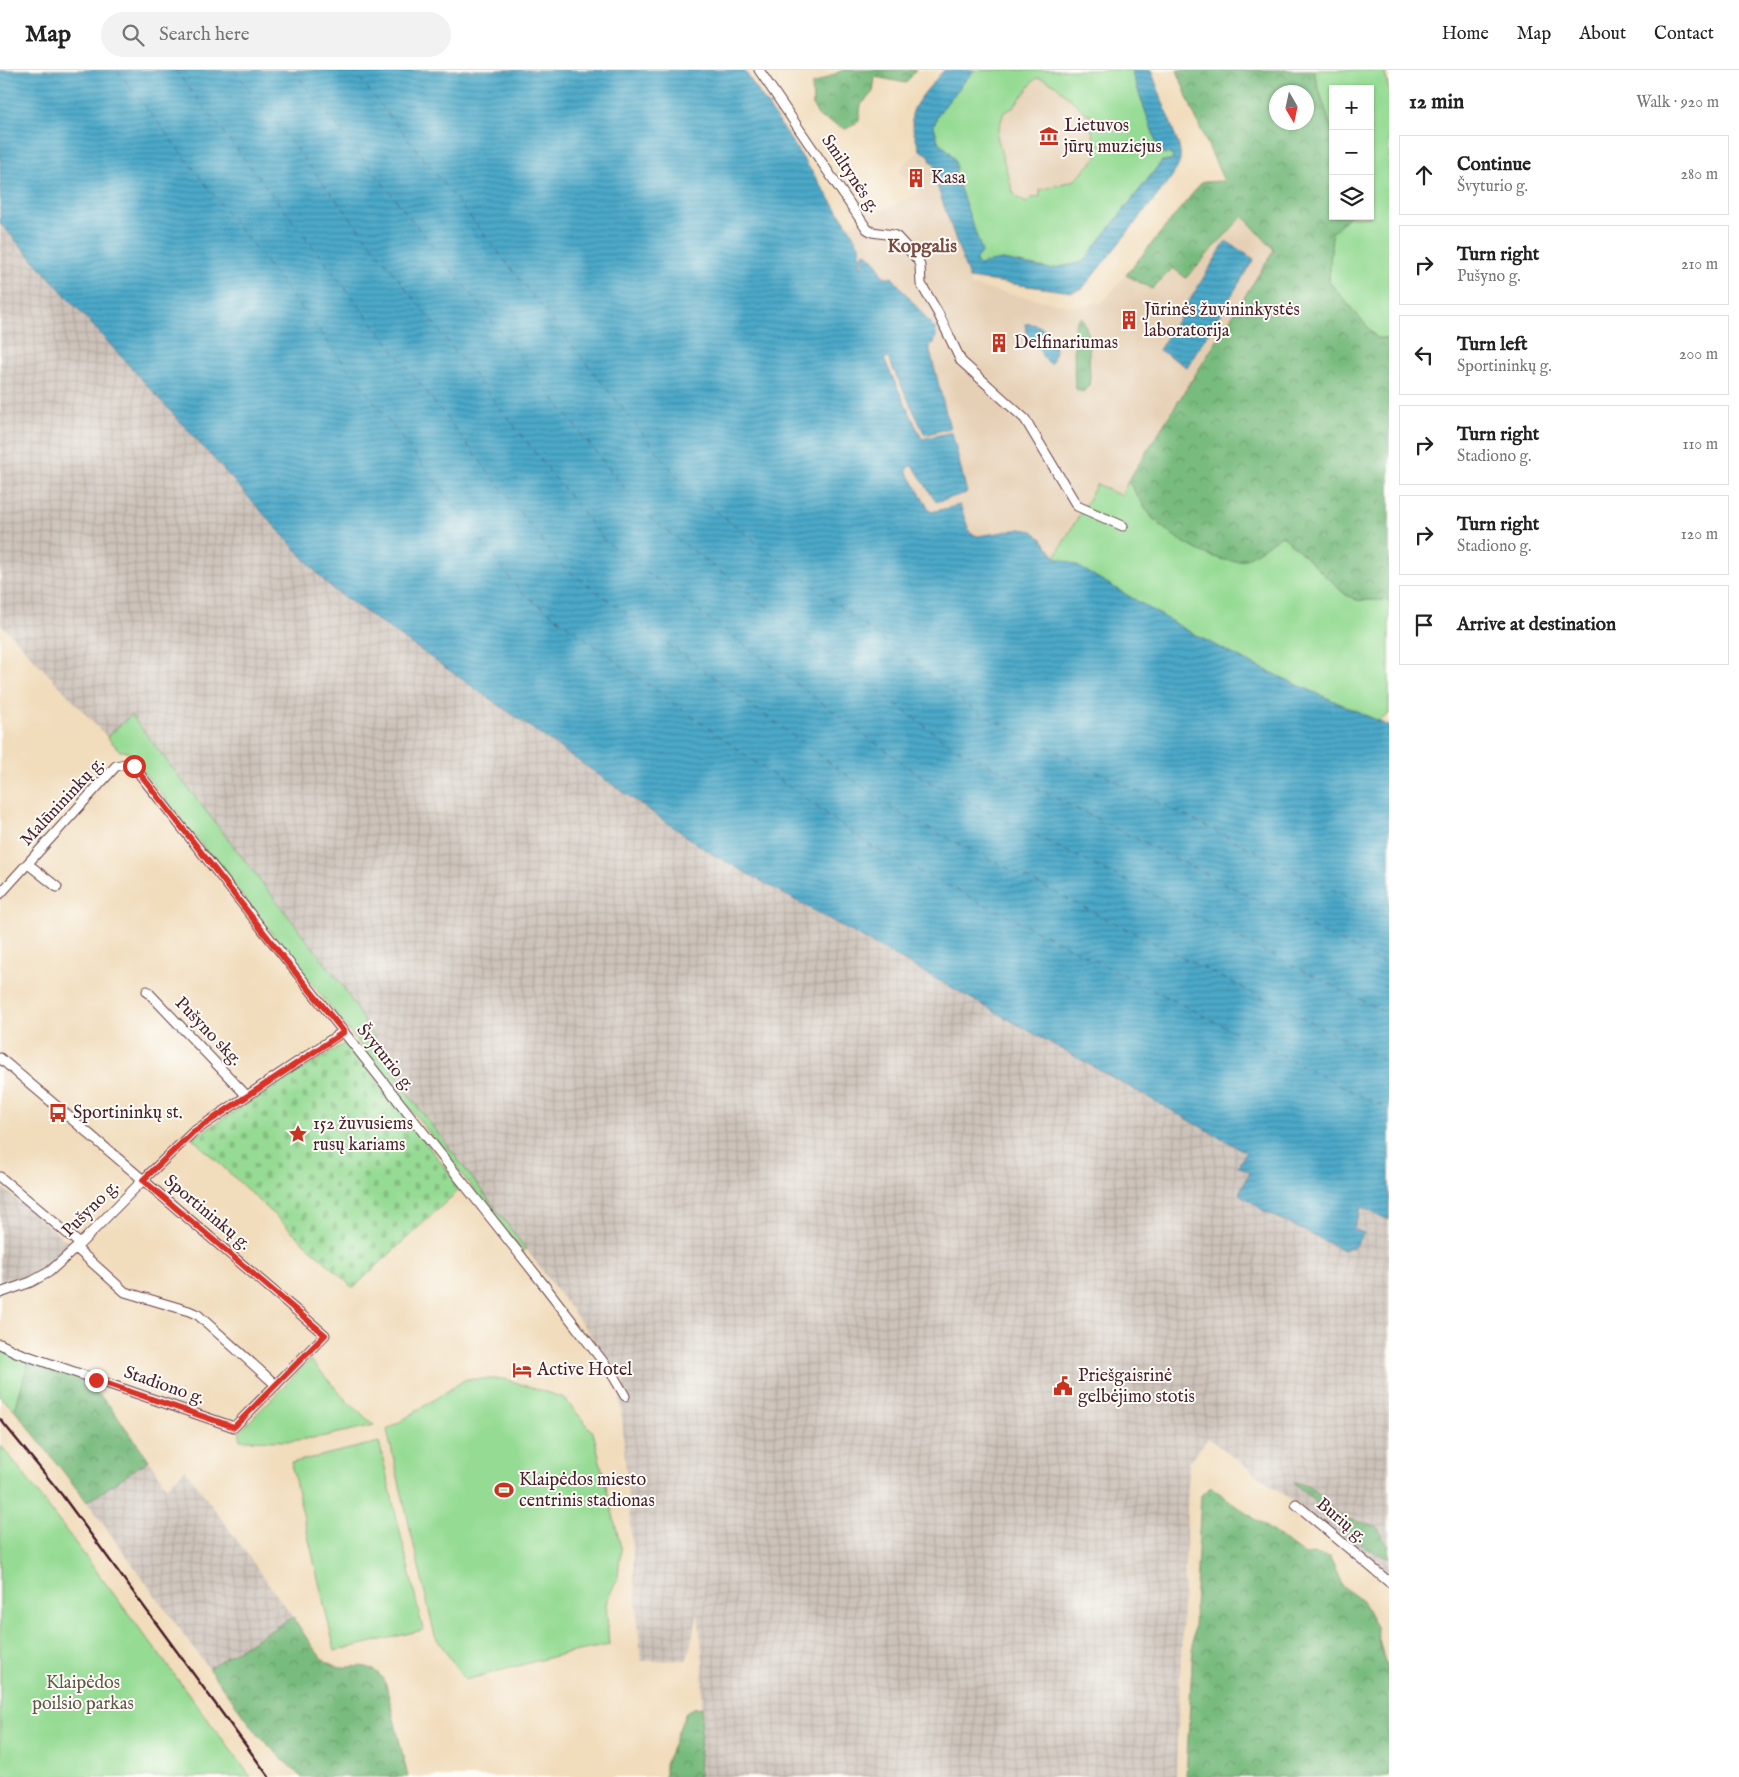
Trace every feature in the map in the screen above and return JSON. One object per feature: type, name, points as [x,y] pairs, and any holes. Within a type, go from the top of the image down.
[{"type":"street","name":"Smiltynės g.","points":[[759,70],[867,229],[872,232],[898,237],[918,260],[921,284],[938,313],[961,361],[1025,419],[1077,506],[1123,526]]},
{"type":"street","name":"Malūnininkų g.","points":[[0,894],[116,766],[125,764],[134,766]]},
{"type":"street","name":"Švyturio g.","points":[[134,766],[286,961],[550,1293],[611,1372],[625,1396]]},
{"type":"street","points":[[28,864],[57,888]]},
{"type":"street","name":"Pušyno skg.","points":[[147,991],[247,1096]]},
{"type":"street","name":"Pušyno g.","points":[[0,1292],[39,1278],[49,1272],[78,1246],[193,1132],[344,1032]]},
{"type":"street","name":"Sportininkų g.","points":[[0,1058],[325,1335]]},
{"type":"street","points":[[0,1177],[78,1246],[125,1292],[198,1315],[276,1385]]},
{"type":"street","name":"Stadiono g.","points":[[0,1344],[16,1352],[234,1427],[325,1335]]},
{"type":"street","name":"Burių g.","points":[[1296,1504],[1389,1582]]},
{"type":"shaded area","points":[[1039,78],[1054,84],[1087,113],[1091,113],[1094,120],[1091,126],[1095,143],[1099,143],[1097,150],[1094,152],[1097,157],[1075,180],[1040,190],[1040,197],[1026,204],[1016,197],[1013,192],[997,134],[1004,112],[1013,108],[1035,79]]},
{"type":"shaded area","points":[[920,150],[929,155],[931,162],[934,163],[971,286],[1075,307],[1086,306],[1096,302],[1101,304],[1126,275],[1152,289],[1173,268],[1187,278],[1243,216],[1274,250],[1128,481],[1121,496],[1097,484],[1055,557],[1042,539],[1021,529],[978,536],[970,533],[960,505],[931,512],[906,471],[907,468],[914,466],[936,502],[952,432],[922,439],[884,359],[887,358],[950,428],[930,351],[930,344],[886,277],[881,274],[863,253],[864,266],[861,266],[860,247],[848,226],[922,192],[898,170]],"holes":[[[1226,241],[1254,259],[1159,350]]]},
{"type":"shaded area","points":[[0,223],[330,587],[709,852],[1246,1152],[1250,1172],[1239,1193],[1264,1211],[1343,1250],[1364,1234],[1353,1229],[1361,1207],[1389,1220],[1389,1546],[1383,1540],[1377,1526],[1337,1513],[1323,1497],[1305,1483],[1294,1482],[1365,1548],[1389,1558],[1389,1582],[1296,1504],[1208,1438],[1189,1463],[1176,1777],[699,1777],[703,1663],[698,1613],[687,1660],[641,1661],[620,1396],[625,1382],[405,1090],[342,985],[132,716],[107,737],[0,623]]},
{"type":"shaded area","points":[[0,1186],[69,1243],[47,1266],[0,1286]]},
{"type":"shaded area","points":[[149,1460],[167,1487],[185,1469],[293,1617],[208,1668],[87,1502]]},
{"type":"green space","points":[[843,70],[916,70],[906,83],[875,77],[873,92],[861,105],[859,121],[846,129],[819,117],[813,106],[812,85]]},
{"type":"green space","points":[[974,70],[1131,70],[1160,153],[1171,154],[1173,158],[1171,161],[1162,161],[1083,262],[1051,269],[1002,260],[978,265],[955,174],[954,159],[949,151],[938,141],[934,126],[938,114]],"holes":[[[1040,78],[1054,84],[1087,114],[1091,114],[1093,120],[1091,126],[1095,143],[1099,144],[1097,150],[1094,150],[1097,157],[1075,180],[1040,190],[1040,197],[1031,198],[1026,203],[1016,197],[1013,192],[997,135],[1004,112],[1013,108],[1035,79]]]},
{"type":"green space","points":[[1177,70],[1313,70],[1329,121],[1329,220],[1345,220],[1332,233],[1329,282],[1377,338],[1389,339],[1389,602],[1385,600],[1357,600],[1346,595],[1282,535],[1243,560],[1221,559],[1195,549],[1171,534],[1154,519],[1128,481],[1274,250],[1243,216],[1186,278],[1173,268],[1152,289],[1126,275],[1202,182],[1224,181],[1192,110]]},
{"type":"green space","points":[[1313,70],[1384,70],[1389,90],[1389,339],[1377,338],[1329,282],[1332,233],[1345,220],[1374,220],[1374,85],[1329,85],[1329,121]]},
{"type":"green space","points":[[1082,317],[1090,338],[1090,378],[1089,385],[1083,392],[1076,389],[1074,374],[1074,328],[1077,320]]},
{"type":"green space","points":[[1128,481],[1153,519],[1243,560],[1282,535],[1346,595],[1357,600],[1385,600],[1389,602],[1389,714],[1379,721],[1263,669],[1177,625],[1091,574],[1055,557],[1097,484],[1121,496]]},
{"type":"green space","points":[[131,715],[342,985],[405,1090],[526,1249],[522,1251],[127,751],[120,751],[107,737]]},
{"type":"green space","points":[[347,1042],[461,1188],[353,1288],[192,1138]]},
{"type":"green space","points":[[0,1349],[29,1360],[15,1410],[0,1397]]},
{"type":"green space","points":[[29,1360],[84,1380],[109,1405],[149,1460],[87,1502],[15,1410]]},
{"type":"green space","points":[[310,1360],[348,1402],[374,1425],[326,1436],[290,1441],[240,1440],[240,1431]]},
{"type":"green space","name":"Klaipėdos miesto centrinis stadionas","points":[[466,1379],[505,1379],[564,1398],[593,1432],[621,1548],[618,1577],[606,1603],[609,1645],[563,1654],[465,1680],[435,1636],[387,1430]]},
{"type":"green space","points":[[379,1442],[423,1630],[335,1651],[291,1463]]},
{"type":"green space","name":"Klaipėdos poilsio parkas","points":[[0,1446],[7,1452],[251,1777],[0,1777]]},
{"type":"green space","points":[[1293,1482],[1313,1489],[1330,1507],[1344,1517],[1377,1526],[1383,1540],[1389,1546],[1389,1558],[1365,1548]]},
{"type":"green space","points":[[1211,1487],[1305,1555],[1314,1554],[1330,1557],[1343,1587],[1361,1600],[1376,1627],[1389,1678],[1389,1777],[1186,1777],[1201,1495]]},
{"type":"green space","points":[[293,1617],[314,1649],[324,1660],[337,1666],[371,1668],[385,1681],[408,1777],[301,1777],[260,1737],[208,1668]]},
{"type":"green space","points":[[702,1707],[699,1777],[665,1777],[665,1765],[685,1714],[693,1708]]},
{"type":"water","points":[[0,70],[744,70],[848,226],[860,247],[861,266],[863,266],[863,253],[866,252],[878,264],[881,274],[886,277],[892,277],[936,330],[934,343],[930,344],[930,351],[950,428],[925,435],[888,358],[884,359],[922,439],[952,432],[967,493],[936,502],[914,467],[907,468],[907,472],[931,512],[960,505],[970,533],[978,536],[1021,529],[1033,531],[1042,539],[1055,557],[1076,565],[1193,634],[1254,665],[1389,726],[1389,1220],[1361,1207],[1353,1229],[1364,1233],[1353,1248],[1343,1250],[1264,1211],[1239,1193],[1250,1172],[1238,1166],[1246,1152],[709,852],[330,587],[0,223]]},
{"type":"water","points":[[944,70],[974,70],[938,114],[934,126],[938,141],[949,151],[954,159],[955,174],[982,251],[976,259],[976,263],[980,265],[1002,260],[1051,269],[1083,262],[1162,161],[1171,161],[1173,158],[1171,154],[1160,153],[1131,70],[1151,70],[1178,143],[1179,163],[1169,181],[1083,288],[1072,292],[969,278],[933,174],[936,170],[934,163],[931,162],[929,155],[920,150],[912,124],[912,115],[917,104]]},
{"type":"water","points":[[1226,241],[1254,259],[1187,367],[1159,350]]},
{"type":"water","points":[[1025,324],[1033,324],[1040,327],[1051,336],[1055,349],[1051,364],[1047,362],[1035,341],[1026,333]]},
{"type":"ferry route","points":[[117,70],[521,592],[872,847],[1389,1110]]},
{"type":"ferry route","points":[[175,70],[562,566],[898,813],[1389,1062]]},
{"type":"ferry route","points":[[234,70],[604,540],[924,779],[1389,1014]]},
{"type":"ferry route","points":[[293,70],[645,514],[950,745],[1389,966]]},
{"type":"ferry route","points":[[353,70],[686,488],[976,711],[1389,918]]},
{"type":"railway","points":[[0,1419],[62,1495],[269,1777]]},
{"type":"place","name":"Lietuvos jūrų muziejus","points":[[1049,136]]},
{"type":"place","name":"Kasa","points":[[916,178]]},
{"type":"place","name":"Jūrinės žuvininkystės laboratorija","points":[[1129,320]]},
{"type":"place","name":"Delfinariumas","points":[[999,343]]},
{"type":"place","name":"Sportininkų st.","points":[[58,1113]]},
{"type":"place","name":"152 žuvusiems rusų kariams","points":[[298,1134]]},
{"type":"place","name":"Active Hotel","points":[[522,1370]]},
{"type":"place","name":"Priešgaisrinė gelbėjimo stotis","points":[[1063,1386]]},
{"type":"place","name":"Klaipėdos miesto centrinis stadionas","points":[[504,1490]]},
{"type":"district","name":"Kopgalis","points":[[922,247]]},
{"type":"route","points":[[96,1380],[234,1427],[325,1335],[143,1180],[193,1132],[344,1032],[286,961],[134,766]]}]
